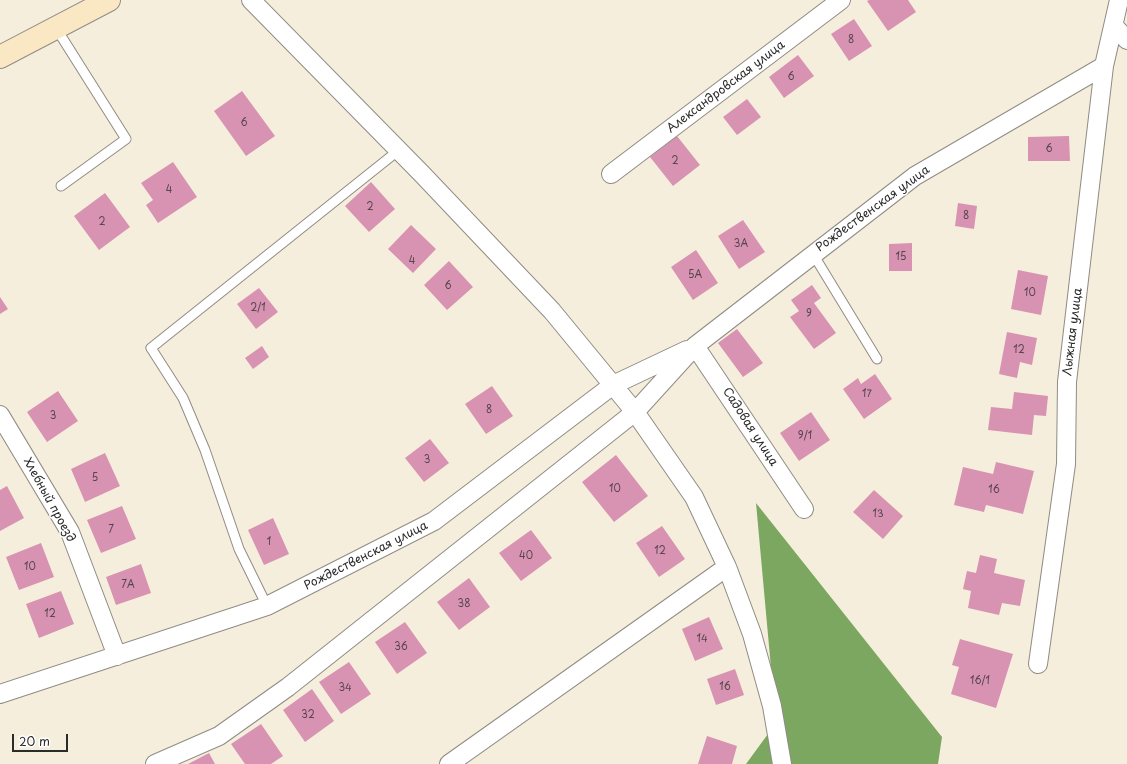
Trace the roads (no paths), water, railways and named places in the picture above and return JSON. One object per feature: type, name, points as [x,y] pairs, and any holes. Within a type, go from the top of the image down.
[{"type":"street","points":[[0,57],[56,28],[83,6],[109,0]]},
{"type":"street","points":[[251,0],[399,150],[552,311],[635,412],[694,497],[726,567],[752,634],[772,706],[782,764]]},
{"type":"street","name":"Александровская улица","points":[[611,174],[841,0]]},
{"type":"street","name":"Лыжная улица","points":[[1038,664],[1066,464],[1067,382],[1104,66],[1119,0]]},
{"type":"street","points":[[1114,26],[1127,40]]},
{"type":"street","name":"Рождественская улица","points":[[154,764],[219,736],[288,686],[635,412],[695,346],[915,176],[1104,66]]},
{"type":"street","name":"Рождественская улица","points":[[0,694],[267,606],[434,521],[613,385],[695,346]]},
{"type":"street","name":"Садовая улица","points":[[695,346],[804,509]]},
{"type":"street","name":"Хлебный проезд","points":[[0,415],[70,532],[117,656]]},
{"type":"street","points":[[449,764],[726,567]]},
{"type":"lane","points":[[56,28],[126,139],[61,186]]},
{"type":"lane","points":[[267,606],[239,549],[204,450],[183,398],[151,348],[399,150]]},
{"type":"lane","points":[[813,254],[877,359]]}]
